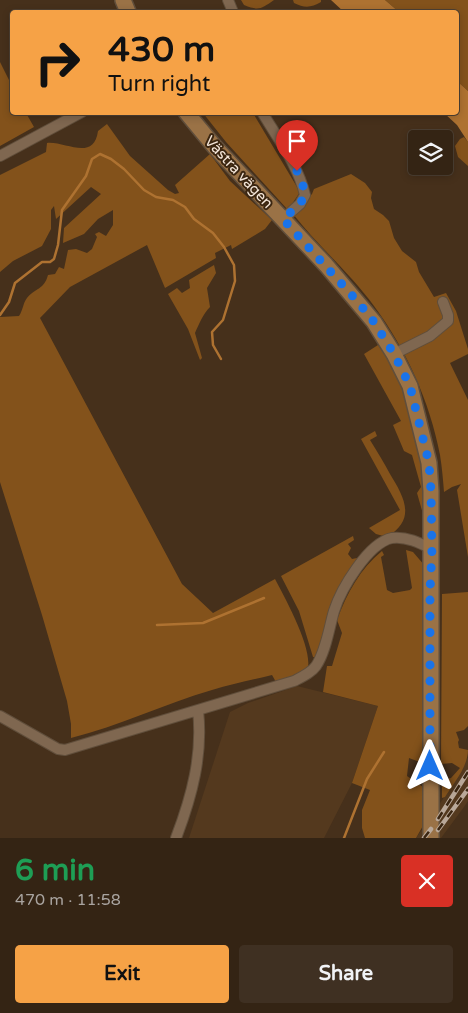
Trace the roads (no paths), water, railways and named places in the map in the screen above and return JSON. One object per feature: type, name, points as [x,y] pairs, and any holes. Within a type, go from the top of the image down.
[{"type":"street","points":[[0,156],[76,115]]},
{"type":"street","name":"Västra vägen","points":[[189,115],[358,302],[374,322],[394,354],[410,386],[429,463],[432,549],[430,592],[431,838]]},
{"type":"street","points":[[264,115],[302,181],[305,195],[300,204],[283,219]]},
{"type":"street","points":[[394,354],[430,336],[448,321],[448,315],[443,302]]},
{"type":"street","points":[[0,716],[58,749],[64,750],[294,681],[307,675],[316,667],[335,609],[347,582],[369,552],[391,538],[410,539],[432,549]]},
{"type":"street","points":[[176,838],[194,783],[200,732],[198,710]]},
{"type":"waterway","points":[[0,315],[9,302],[15,283],[42,262],[50,262],[54,259],[58,245],[62,210],[86,176],[92,159],[100,154],[111,159],[124,169],[144,190],[156,197],[173,200],[185,207],[194,219],[213,233],[224,247],[234,265],[235,281],[223,320],[212,332],[213,345],[221,359]]},
{"type":"waterway","points":[[157,625],[203,623],[264,598]]},
{"type":"waterway","points":[[344,838],[367,779],[384,752]]},
{"type":"railway","points":[[438,819],[468,772]]},
{"type":"railway","points":[[438,830],[468,789]]},
{"type":"railway","points":[[424,838],[431,829]]}]
